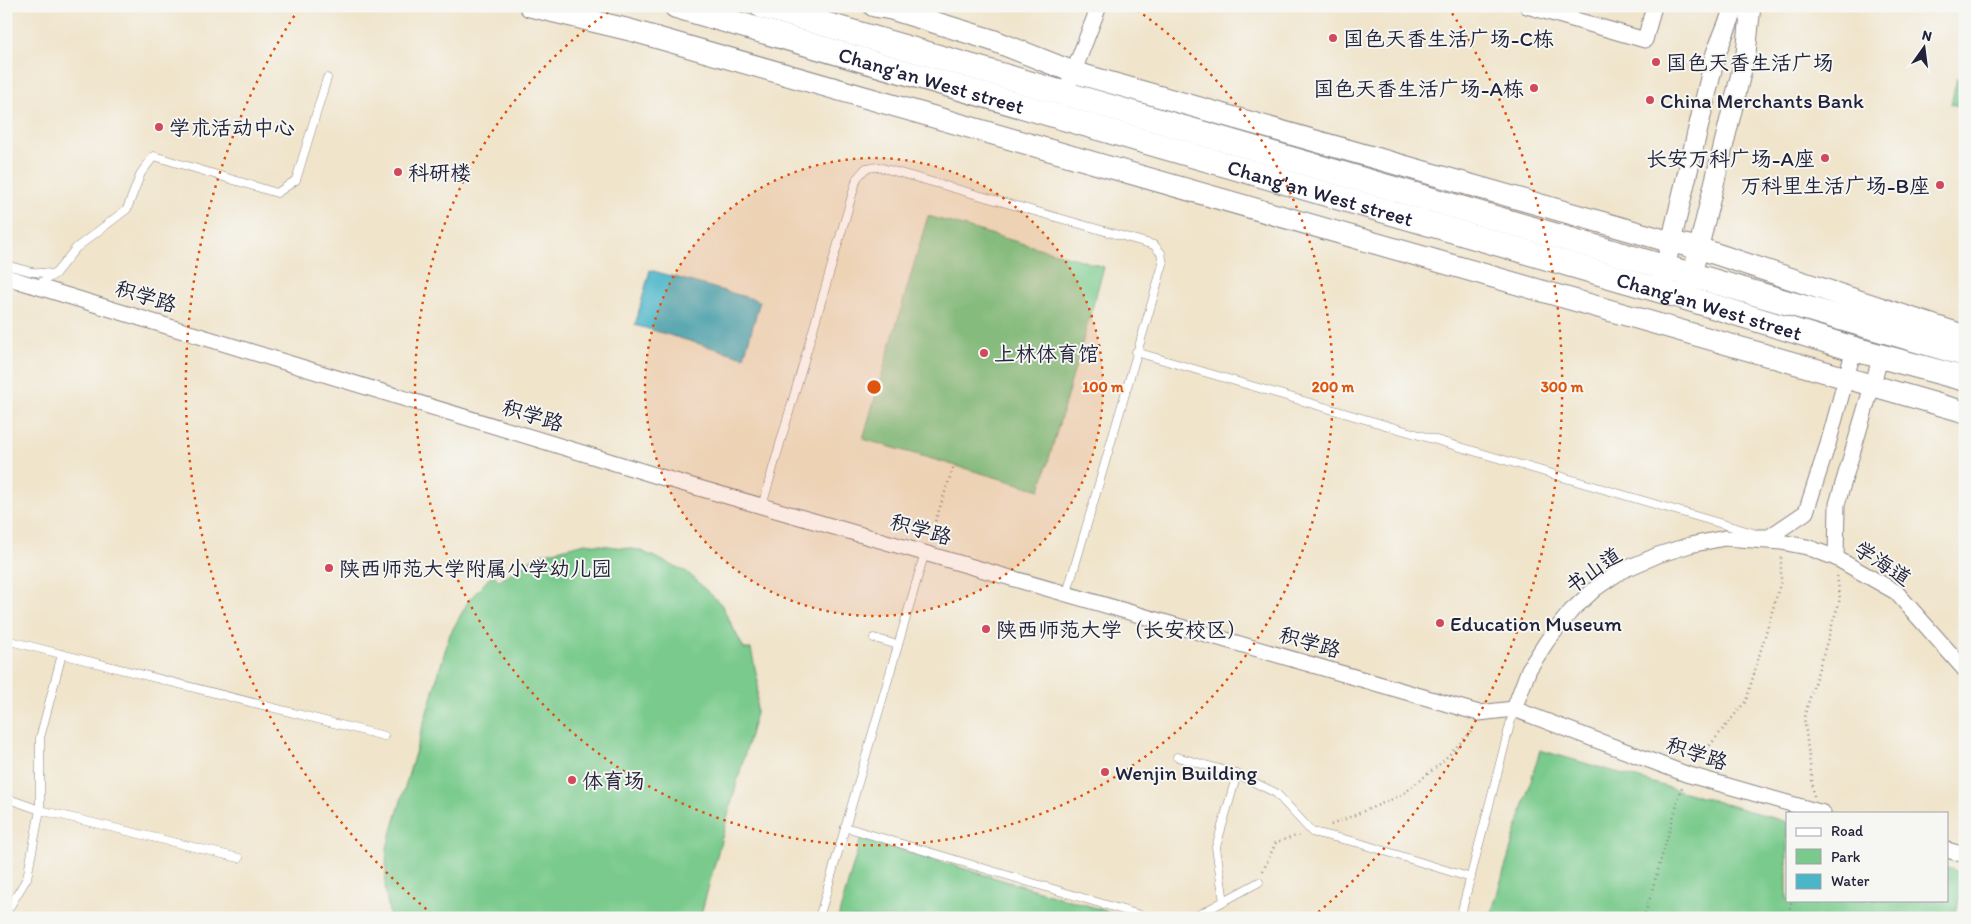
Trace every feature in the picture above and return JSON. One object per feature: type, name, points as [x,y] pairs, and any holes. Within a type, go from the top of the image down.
[{"type":"main road","points":[[530,6],[630,30],[1965,412]]},
{"type":"main road","name":"Chang'an West street","points":[[676,6],[1659,290],[1854,349],[1965,379]]},
{"type":"main road","name":"Chang'an West street","points":[[762,6],[1069,83],[1665,268],[1965,354]]},
{"type":"main road","points":[[874,6],[992,40],[1069,83],[1698,248],[1965,336]]},
{"type":"street","points":[[1069,83],[1099,6]]},
{"type":"street","points":[[1527,6],[1645,40],[1654,6]]},
{"type":"street","points":[[1659,290],[1716,53],[1735,6]]},
{"type":"street","points":[[1686,298],[1746,53],[1751,6]]},
{"type":"street","points":[[1684,186],[1712,192]]},
{"type":"street","name":"积学路","points":[[6,277],[38,285],[661,477],[1479,713],[1514,709],[1686,774],[1820,812]]},
{"type":"street","points":[[1775,540],[1806,512],[1828,444],[1854,349]]},
{"type":"street","points":[[1836,558],[1837,504],[1881,356]]},
{"type":"street","name":"书山道","points":[[1514,709],[1530,669],[1547,641],[1571,611],[1596,588],[1621,571],[1658,555],[1690,545],[1725,538],[1775,540]]},
{"type":"street","name":"学海道","points":[[1775,540],[1807,547],[1836,558],[1896,592],[1965,670]]},
{"type":"street","points":[[1948,850],[1965,855]]},
{"type":"lane","points":[[38,285],[55,274],[76,248],[127,209],[141,173],[154,156],[277,192],[296,180],[327,78]]},
{"type":"lane","points":[[762,506],[857,178],[866,168],[879,166],[1154,245],[1161,253],[1163,264],[1067,593]]},
{"type":"lane","points":[[6,265],[32,272],[55,274]]},
{"type":"lane","points":[[1136,352],[1775,540]]},
{"type":"lane","points":[[819,918],[925,552]]},
{"type":"lane","points":[[874,638],[898,644]]},
{"type":"lane","points":[[6,640],[384,736]]},
{"type":"lane","points":[[6,913],[27,878],[40,810],[40,738],[62,654]]},
{"type":"lane","points":[[1460,918],[1514,709]]},
{"type":"lane","points":[[1177,757],[1237,774],[1276,793],[1312,832],[1356,842],[1471,878]]},
{"type":"lane","points":[[1224,902],[1216,847],[1237,774]]},
{"type":"lane","points":[[6,798],[40,810],[238,858]]},
{"type":"lane","points":[[845,827],[1150,918]]},
{"type":"lane","points":[[1193,918],[1259,882]]},
{"type":"path","points":[[925,552],[954,465]]},
{"type":"path","points":[[1644,918],[1686,774],[1746,701],[1781,580],[1775,540]]},
{"type":"path","points":[[1820,812],[1804,717],[1840,599],[1836,558]]},
{"type":"path","points":[[1259,882],[1276,842],[1341,822],[1402,795],[1441,763],[1472,731],[1479,713]]},
{"type":"path","points":[[1787,918],[1791,902]]},
{"type":"green space","points":[[1957,78],[1965,80],[1965,107],[1951,104]]},
{"type":"green space","name":"上林体育馆","points":[[928,216],[1104,267],[1040,490],[863,439]]},
{"type":"green space","name":"体育场","points":[[585,543],[639,550],[687,572],[721,604],[744,649],[751,649],[758,682],[756,713],[700,918],[390,918],[385,888],[387,848],[450,634],[469,600],[493,574],[499,581],[538,555]]},
{"type":"green space","points":[[1540,750],[1786,822],[1786,902],[1948,902],[1948,868],[1965,874],[1954,918],[1490,918]]},
{"type":"green space","points":[[861,838],[1130,918],[838,918]]},
{"type":"water","points":[[650,270],[760,301],[744,357],[635,325]]},
{"type":"place","name":"国色天香生活广场-C栋","points":[[1333,38]]},
{"type":"place","name":"国色天香生活广场","points":[[1656,62]]},
{"type":"place","name":"国色天香生活广场-A栋","points":[[1534,88]]},
{"type":"place","name":"China Merchants Bank","points":[[1650,100]]},
{"type":"place","name":"学术活动中心","points":[[159,127]]},
{"type":"place","name":"长安万科广场-A座","points":[[1825,158]]},
{"type":"place","name":"科研楼","points":[[398,172]]},
{"type":"place","name":"万科里生活广场-B座","points":[[1940,185]]},
{"type":"place","name":"上林体育馆","points":[[984,353]]},
{"type":"place","name":"陕西师范大学附属小学幼儿园","points":[[329,568]]},
{"type":"place","name":"Education Museum","points":[[1440,623]]},
{"type":"place","name":"陕西师范大学（长安校区）","points":[[986,629]]},
{"type":"place","name":"Wenjin Building","points":[[1105,772]]},
{"type":"place","name":"体育场","points":[[572,780]]}]
